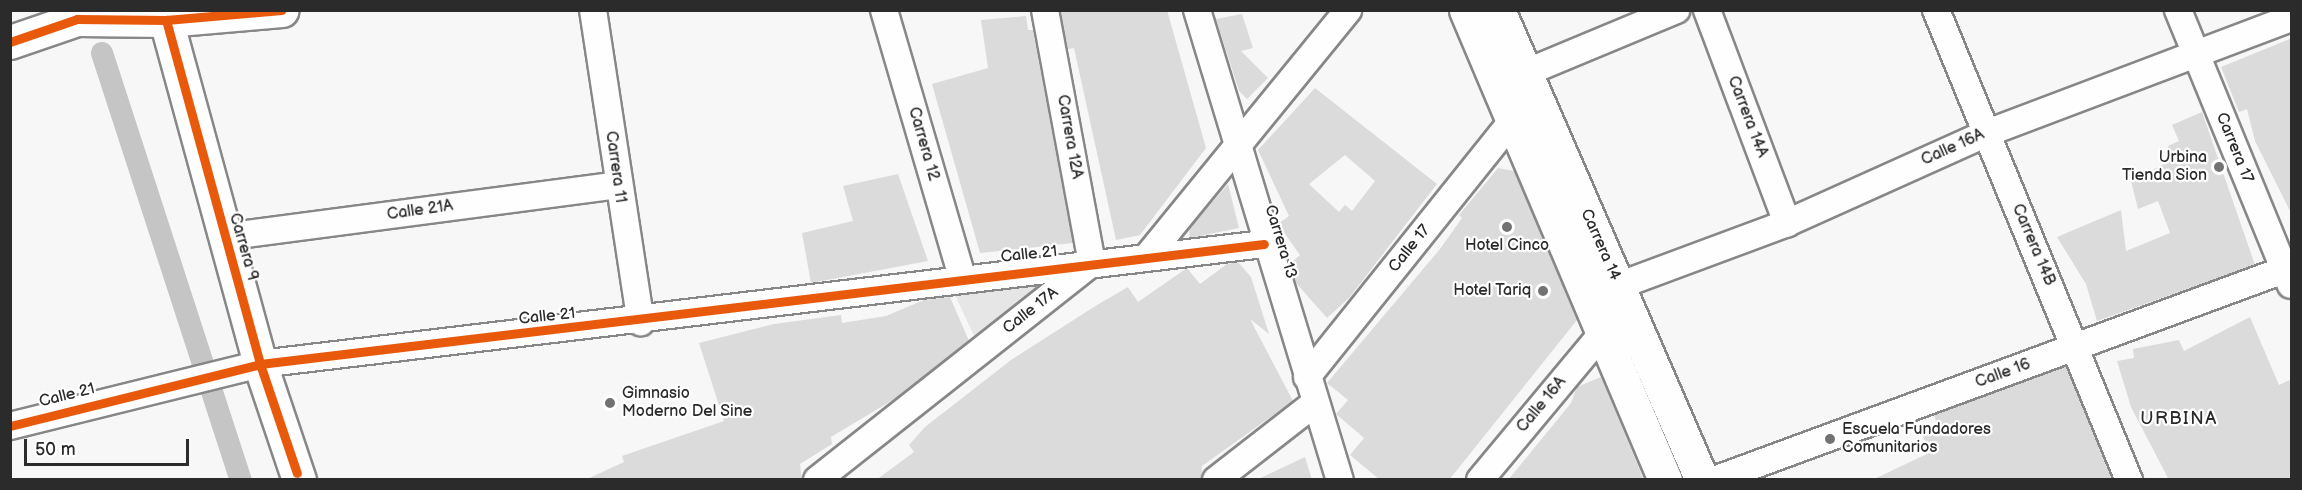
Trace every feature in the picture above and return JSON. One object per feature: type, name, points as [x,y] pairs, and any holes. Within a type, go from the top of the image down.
[{"type":"main road","points":[[10,42],[70,15],[166,20],[282,10]]},
{"type":"main road","name":"Carrera 14","points":[[1467,10],[1665,480]]},
{"type":"main road","name":"Carrera 14","points":[[1498,10],[1701,480]]},
{"type":"main road","name":"Carrera 9","points":[[166,20],[260,364],[299,480]]},
{"type":"street","name":"Carrera 11","points":[[593,10],[616,185],[641,322]]},
{"type":"street","name":"Carrera 12","points":[[884,10],[962,277]]},
{"type":"street","name":"Carrera 12A","points":[[1045,10],[1092,263]]},
{"type":"street","name":"Carrera 13","points":[[1197,10],[1264,244],[1340,480]]},
{"type":"street","points":[[1146,258],[1238,152],[1348,10]]},
{"type":"street","points":[[1525,73],[1676,10]]},
{"type":"street","name":"Carrera 14A","points":[[1707,10],[1787,223]]},
{"type":"street","name":"Carrera 14B","points":[[1936,10],[2129,480]]},
{"type":"street","name":"Carrera 17","points":[[2178,10],[2289,274]]},
{"type":"street","name":"Calle 16A","points":[[1618,286],[1787,223],[1987,133],[2292,18]]},
{"type":"street","name":"Calle 17","points":[[1307,377],[1513,120]]},
{"type":"street","name":"Calle 21A","points":[[224,237],[616,185]]},
{"type":"street","points":[[1092,263],[1264,244]]},
{"type":"street","name":"Calle 21","points":[[10,426],[260,364],[641,322],[962,277],[1092,263]]},
{"type":"street","name":"Calle 17A","points":[[817,480],[1092,263]]},
{"type":"street","name":"Calle 16","points":[[1714,480],[2075,347],[2289,274]]},
{"type":"street","name":"Calle 16A","points":[[1480,480],[1604,331]]},
{"type":"street","points":[[1216,480],[1315,403]]},
{"type":"shaded area","points":[[1049,282],[977,342],[955,295]]},
{"type":"building","points":[[1060,10],[1167,10],[1206,148],[1140,235],[1116,240],[1074,48],[1068,49]]},
{"type":"building","points":[[1242,14],[1253,48],[1241,51],[1268,78],[1247,99],[1239,91],[1216,19]]},
{"type":"building","points":[[1026,16],[1028,30],[1033,30],[1073,243],[980,253],[932,84],[988,68],[981,20]]},
{"type":"building","points":[[2292,38],[2292,215],[2255,141],[2247,109],[2239,112],[2221,67]]},
{"type":"building","points":[[1315,88],[1437,184],[1349,298],[1327,318],[1296,283],[1290,264],[1300,255],[1278,224],[1289,216],[1258,150]],"holes":[[[1345,155],[1375,181],[1352,211],[1345,205],[1339,212],[1309,184]]]},
{"type":"building","points":[[2202,112],[2255,265],[2097,321],[2086,284],[2057,237],[2121,210],[2126,251],[2170,233],[2158,201],[2138,209],[2131,181],[2172,160],[2168,146],[2179,141],[2172,125]]},
{"type":"building","points":[[1498,168],[1514,171],[1577,320],[1449,480],[1380,480],[1350,455],[1364,438],[1336,414],[1348,400],[1327,383],[1440,249],[1462,218],[1459,215]]},
{"type":"building","points":[[898,174],[928,261],[811,283],[802,233],[853,221],[843,186]]},
{"type":"building","points":[[1228,184],[1239,228],[1190,238],[1189,229]]},
{"type":"building","points":[[1238,262],[1251,277],[1269,334],[1250,319],[1293,401],[1202,466],[1201,480],[876,480],[914,452],[909,445],[925,427],[1011,360],[1097,305],[1128,287],[1138,302],[1187,268],[1200,284],[1227,264]]},
{"type":"building","points":[[950,297],[969,341],[901,395],[831,437],[832,444],[800,464],[802,480],[585,480],[624,462],[622,456],[724,421],[699,343],[774,324],[841,315],[842,323],[886,316],[924,300]]},
{"type":"building","points":[[2250,317],[2279,385],[2292,379],[2292,480],[2169,480],[2131,407],[2117,361],[2134,358],[2133,349],[2179,340],[2184,351]]},
{"type":"building","points":[[2066,366],[2112,480],[1872,480],[1929,453],[1921,431],[1937,424],[1934,415]]},
{"type":"building","points":[[1601,377],[1644,480],[1508,480],[1571,403],[1577,387]]},
{"type":"building","points":[[1305,457],[1312,480],[1256,480]]},
{"type":"waterway","points":[[102,53],[241,480]]},
{"type":"cycle path","points":[[10,42],[77,19],[166,20],[282,10]]},
{"type":"cycle path","points":[[166,20],[260,364],[297,473]]},
{"type":"cycle path","points":[[10,426],[260,364],[1264,244]]},
{"type":"place","name":"Urbina Tienda Sion","points":[[2219,167]]},
{"type":"place","name":"Hotel Cinco","points":[[1507,227]]},
{"type":"place","name":"Hotel Tariq","points":[[1543,291]]},
{"type":"place","name":"Gimnasio Moderno Del Sine","points":[[610,403]]},
{"type":"place","name":"Escuela Fundadores Comunitarios","points":[[1830,439]]},
{"type":"district","name":"URBINA","points":[[2179,419]]}]
